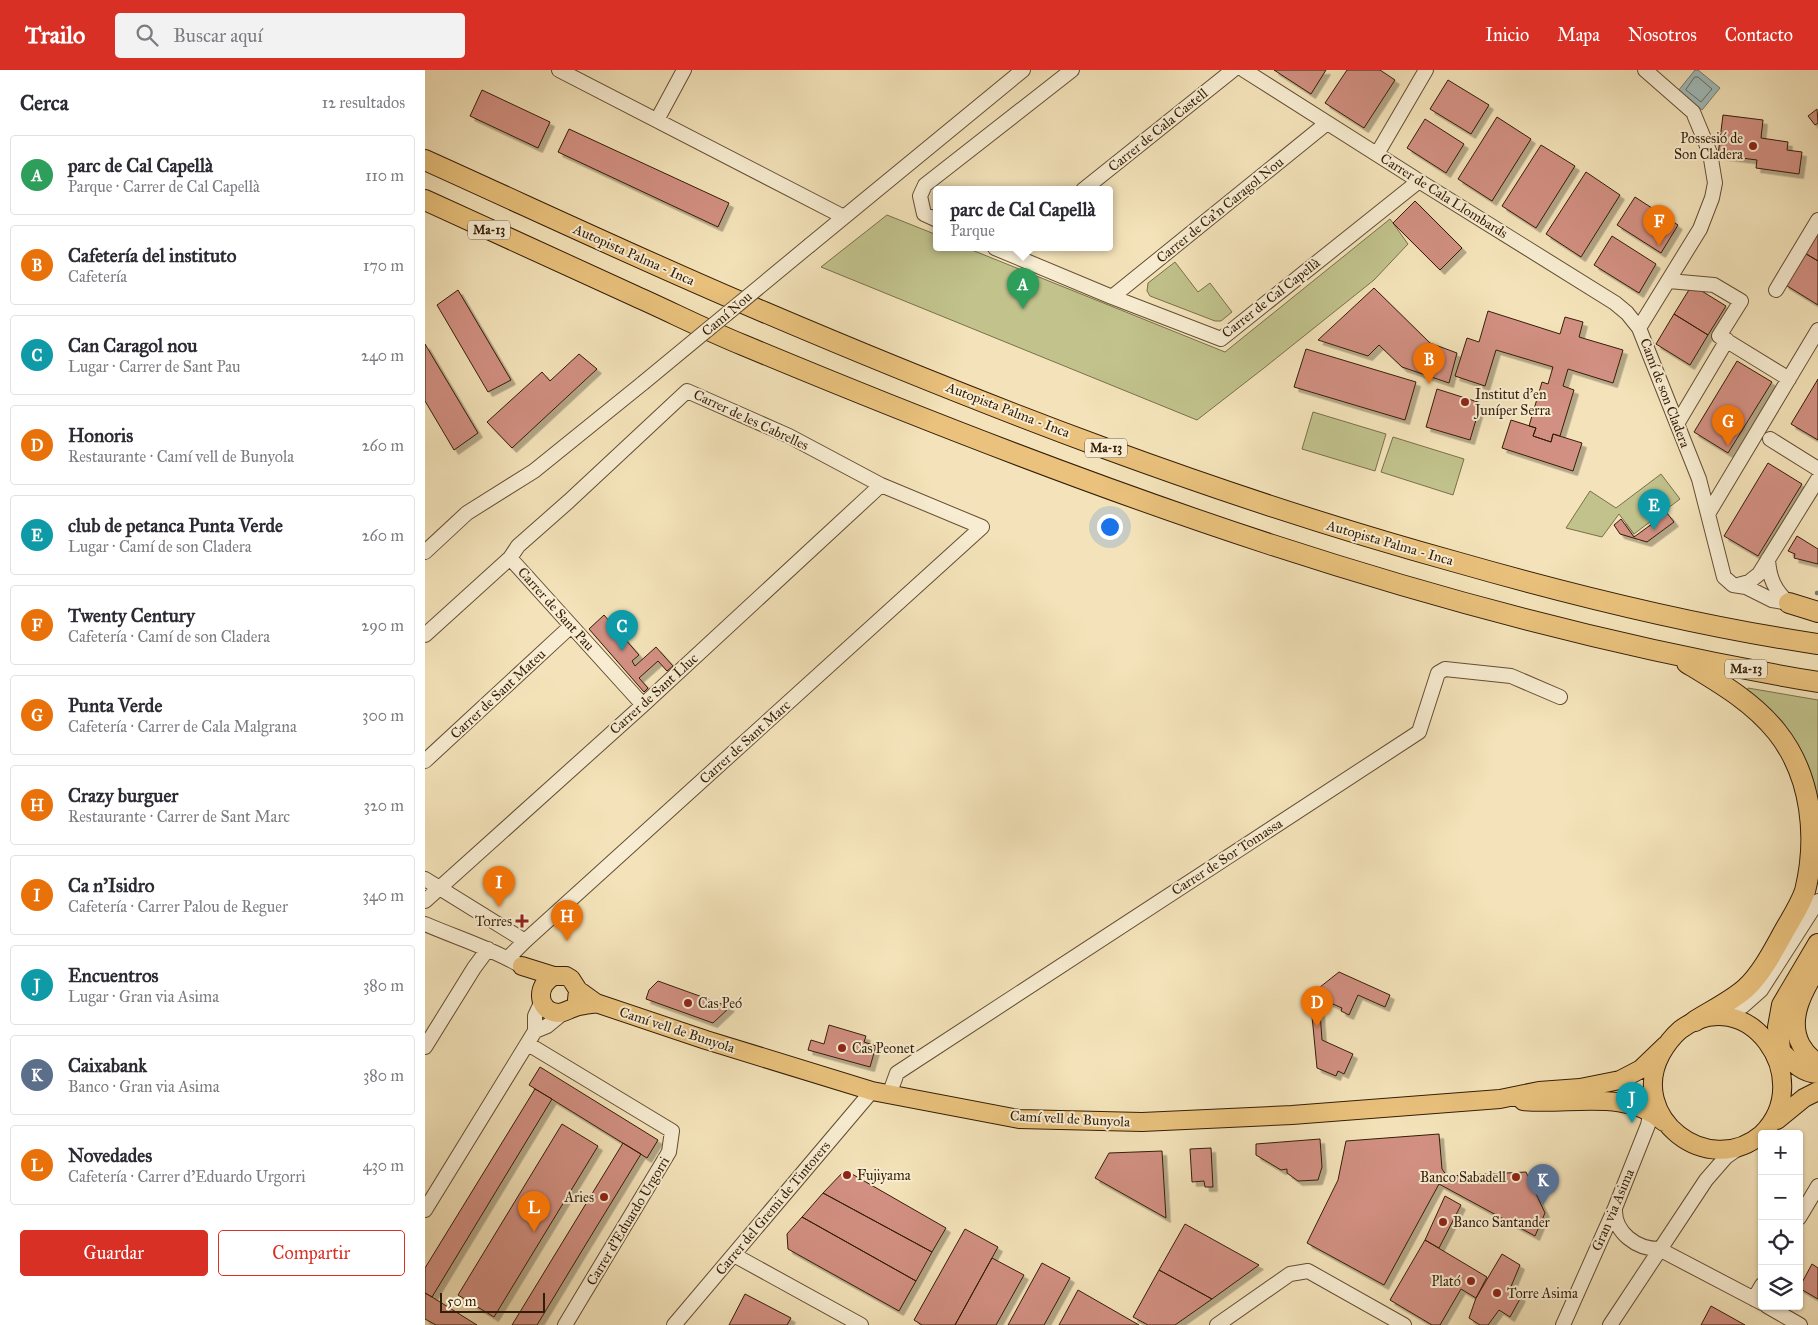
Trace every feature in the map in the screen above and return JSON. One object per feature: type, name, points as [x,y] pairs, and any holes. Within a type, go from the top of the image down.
[{"type":"highway","name":"Autopista Palma - Inca","points":[[425,160],[694,282],[774,316],[1036,422],[1206,485],[1346,531],[1536,585],[1668,616],[1818,644]]},
{"type":"highway","name":"Ma-13","points":[[425,200],[741,344],[962,434],[1287,551],[1383,580],[1580,634],[1675,655],[1818,682]]},
{"type":"highway","points":[[1789,603],[1818,612]]},
{"type":"highway","points":[[1675,655],[1744,699],[1777,732],[1795,760],[1803,780],[1810,802],[1813,830],[1813,858],[1805,892],[1779,941],[1745,990],[1695,1021]]},
{"type":"highway","points":[[1777,1050],[1777,1027],[1781,1005],[1818,944]]},
{"type":"main road","points":[[515,962],[553,976],[560,975],[571,979],[578,990],[596,1003]]},
{"type":"main road","points":[[515,962],[541,996],[544,1006],[553,1012],[596,1003]]},
{"type":"main road","points":[[1818,967],[1800,1001],[1796,1024],[1798,1038],[1803,1049],[1818,1062]]},
{"type":"main road","points":[[541,996],[545,982],[553,976]]},
{"type":"main road","points":[[568,1010],[577,1000],[578,990]]},
{"type":"main road","name":"Camí vell de Bunyola","points":[[596,1003],[706,1040],[881,1093],[1019,1119],[1142,1122],[1292,1115],[1500,1098]]},
{"type":"main road","points":[[1500,1098],[1539,1091],[1580,1088],[1620,1080],[1641,1069],[1679,1031],[1695,1021],[1715,1017],[1742,1021],[1753,1026],[1777,1050],[1802,1070],[1818,1074]]},
{"type":"main road","points":[[1666,1045],[1654,1072],[1653,1092],[1657,1108],[1668,1126]]},
{"type":"main road","points":[[1766,1130],[1780,1112],[1785,1094],[1785,1071],[1777,1050]]},
{"type":"main road","points":[[1766,1130],[1804,1098],[1818,1092]]},
{"type":"main road","points":[[1500,1098],[1540,1103],[1611,1102],[1632,1105],[1651,1112],[1676,1135],[1696,1145],[1717,1150],[1740,1147],[1758,1136]]},
{"type":"street","points":[[559,70],[844,217]]},
{"type":"street","points":[[657,120],[684,70]]},
{"type":"street","name":"Camí Nou","points":[[425,552],[467,513],[533,471],[643,383],[810,246],[1011,75],[1023,70]]},
{"type":"street","points":[[933,218],[924,214],[919,196],[925,185],[1072,70]]},
{"type":"street","name":"Carrer de Cala Castell","points":[[1088,186],[1233,70]]},
{"type":"street","name":"Carrer de Cala Llombards","points":[[1244,70],[1615,303],[1627,313],[1639,328]]},
{"type":"street","points":[[1377,154],[1426,70]]},
{"type":"street","name":"Camí de son Cladera","points":[[1645,70],[1693,112],[1710,153],[1715,183],[1707,212],[1699,229],[1639,328],[1699,479],[1723,575],[1730,583],[1738,586]]},
{"type":"street","name":"Carrer de Ca'n Caragol Nou","points":[[1112,297],[1327,123]]},
{"type":"street","name":"Carrer de Cal Capellà","points":[[1007,251],[1112,297],[1221,339],[1419,181]]},
{"type":"street","points":[[1776,290],[1818,220]]},
{"type":"street","points":[[1669,281],[1713,285],[1741,301],[1719,336],[1789,379]]},
{"type":"street","points":[[1708,514],[1818,330]]},
{"type":"street","points":[[1677,424],[1727,340]]},
{"type":"street","name":"Carrer de les Cabrelles","points":[[510,558],[518,546],[687,391],[789,436],[881,485],[982,527]]},
{"type":"street","points":[[1770,439],[1818,469]]},
{"type":"street","points":[[1738,586],[1754,579],[1769,559],[1818,479]]},
{"type":"street","name":"Carrer de Sant Lluc","points":[[425,902],[643,705],[881,485]]},
{"type":"street","name":"Carrer de Sant Marc","points":[[515,962],[525,941],[982,527]]},
{"type":"street","points":[[425,635],[510,558]]},
{"type":"street","name":"Carrer de Sant Pau","points":[[510,558],[643,705]]},
{"type":"street","points":[[1769,559],[1772,582],[1780,596],[1789,603]]},
{"type":"street","points":[[1738,586],[1751,589],[1772,600],[1789,603]]},
{"type":"street","name":"Carrer de Sant Mateu","points":[[425,761],[571,626]]},
{"type":"street","name":"Carrer de Sor Tomassa","points":[[881,1093],[897,1072],[1419,732],[1438,673],[1445,669],[1511,676],[1560,697]]},
{"type":"street","points":[[425,879],[525,941]]},
{"type":"street","points":[[1715,1017],[1735,1010],[1756,996],[1767,983],[1818,901]]},
{"type":"street","points":[[425,924],[515,962]]},
{"type":"street","points":[[425,1047],[474,968],[488,949]]},
{"type":"street","points":[[425,1210],[535,1031],[535,1016],[541,996]]},
{"type":"street","points":[[535,1031],[547,1026],[568,1010]]},
{"type":"street","name":"Carrer d'Eduardo Urgorri","points":[[527,1044],[672,1131],[669,1152],[565,1325]]},
{"type":"street","name":"Gran via Asima","points":[[1563,1325],[1615,1208],[1648,1125],[1653,1092]]},
{"type":"street","name":"Carrer del Gremi de Tintorers","points":[[674,1325],[734,1255],[881,1093]]},
{"type":"street","points":[[1610,1325],[1710,1175],[1726,1157],[1740,1147]]},
{"type":"street","points":[[1803,1211],[1818,1186]]},
{"type":"street","points":[[1615,1208],[1616,1224],[1624,1235],[1645,1247],[1659,1249],[1758,1301]]},
{"type":"street","points":[[734,1255],[861,1325]]},
{"type":"street","points":[[1217,1325],[1290,1274],[1308,1271],[1404,1325]]},
{"type":"street","points":[[1774,1310],[1800,1325]]},
{"type":"green space","points":[[887,215],[933,233],[933,251],[974,251],[1225,352],[1390,219],[1408,244],[1374,280],[1197,420],[821,267]]},
{"type":"green space","points":[[1175,262],[1198,292],[1210,283],[1232,312],[1221,321],[1215,321],[1150,296],[1147,291],[1148,283]]},
{"type":"green space","points":[[1313,412],[1386,434],[1375,471],[1302,449]]},
{"type":"green space","points":[[1393,437],[1464,459],[1453,495],[1381,472]]},
{"type":"green space","points":[[1661,474],[1680,499],[1634,534],[1619,514],[1602,537],[1566,528],[1590,491],[1616,508]]},
{"type":"green space","points":[[1748,688],[1818,700],[1818,804],[1747,693]]},
{"type":"water","points":[[1695,70],[1698,70],[1720,88],[1702,110],[1678,91]]},
{"type":"building","points":[[1274,70],[1326,70],[1311,94]]},
{"type":"building","points":[[1347,70],[1380,70],[1395,80],[1364,128],[1325,103]]},
{"type":"building","points":[[1448,80],[1489,105],[1471,134],[1430,109]]},
{"type":"building","points":[[482,90],[550,122],[538,148],[470,116]]},
{"type":"building","points":[[1817,109],[1818,123],[1815,125],[1808,116]]},
{"type":"building","name":"Possesió de Son Cladera","points":[[1723,115],[1763,120],[1761,138],[1788,142],[1787,150],[1802,152],[1799,174],[1756,168],[1757,160],[1718,155]]},
{"type":"building","points":[[1497,117],[1531,139],[1492,201],[1458,179]]},
{"type":"building","points":[[1425,119],[1464,144],[1446,173],[1407,148]]},
{"type":"building","points":[[569,129],[729,203],[718,227],[558,152]]},
{"type":"building","points":[[1541,145],[1575,166],[1536,228],[1502,206]]},
{"type":"building","points":[[1586,172],[1620,195],[1581,257],[1546,234]]},
{"type":"building","points":[[1635,197],[1678,225],[1661,253],[1617,225]]},
{"type":"building","points":[[1415,201],[1462,248],[1440,270],[1393,223]]},
{"type":"building","points":[[1818,227],[1818,261],[1803,252]]},
{"type":"building","points":[[1612,236],[1656,264],[1639,293],[1594,265]]},
{"type":"building","points":[[1803,252],[1818,261],[1818,305],[1784,284]]},
{"type":"building","points":[[1692,285],[1726,306],[1708,335],[1674,314]]},
{"type":"building","points":[[1374,288],[1430,343],[1457,353],[1449,383],[1402,367],[1379,345],[1368,356],[1318,340]]},
{"type":"building","points":[[458,290],[511,380],[488,392],[437,305]]},
{"type":"building","points":[[1488,311],[1560,334],[1565,317],[1583,322],[1579,337],[1623,350],[1613,383],[1568,369],[1563,386],[1574,390],[1560,436],[1553,434],[1551,442],[1533,436],[1536,428],[1529,426],[1542,382],[1548,384],[1553,367],[1496,350],[1485,386],[1455,376],[1467,338],[1479,342]]},
{"type":"building","points":[[1674,314],[1708,335],[1690,365],[1656,344]]},
{"type":"building","points":[[425,344],[478,433],[454,450],[425,401]]},
{"type":"building","points":[[1306,349],[1416,382],[1405,420],[1294,387]]},
{"type":"building","points":[[579,354],[597,369],[512,448],[487,422],[542,372],[550,381]]},
{"type":"building","points":[[1737,361],[1772,382],[1728,453],[1694,432]]},
{"type":"building","points":[[1818,379],[1818,440],[1791,424]]},
{"type":"building","points":[[1437,389],[1481,403],[1470,440],[1426,427]]},
{"type":"building","points":[[1511,420],[1536,428],[1533,436],[1551,442],[1553,434],[1582,443],[1573,471],[1502,448]]},
{"type":"building","points":[[1768,463],[1802,484],[1758,556],[1724,536]]},
{"type":"building","points":[[1667,513],[1674,522],[1647,542],[1620,534],[1614,525],[1621,519],[1634,537]]},
{"type":"building","points":[[1797,536],[1818,549],[1818,564],[1794,558],[1795,554],[1788,551]]},
{"type":"building","points":[[604,615],[639,655],[632,661],[635,666],[656,647],[673,666],[667,671],[658,661],[639,678],[648,688],[644,692],[589,629]]},
{"type":"building","points":[[1339,972],[1390,995],[1385,1007],[1358,995],[1349,1015],[1341,1011],[1342,1008],[1319,998],[1322,1040],[1353,1054],[1344,1074],[1338,1071],[1336,1076],[1317,1068],[1310,995]]},
{"type":"building","name":"Cas Peó","points":[[658,981],[730,1007],[713,1023],[646,999],[649,990]]},
{"type":"building","name":"Cas Peonet","points":[[829,1025],[866,1036],[864,1042],[876,1046],[870,1067],[808,1050],[811,1040],[824,1044]]},
{"type":"building","points":[[540,1067],[658,1140],[647,1158],[529,1085]]},
{"type":"building","points":[[535,1089],[552,1099],[432,1297],[425,1293],[425,1268]]},
{"type":"building","points":[[562,1124],[598,1146],[494,1317],[458,1295]]},
{"type":"building","points":[[1439,1134],[1442,1169],[1447,1176],[1526,1172],[1545,1213],[1535,1236],[1439,1184],[1384,1285],[1307,1243],[1338,1180],[1346,1141]]},
{"type":"building","points":[[1320,1139],[1322,1167],[1318,1180],[1298,1181],[1287,1173],[1287,1169],[1281,1170],[1256,1155],[1256,1144]]},
{"type":"building","points":[[623,1143],[641,1154],[537,1325],[512,1325]]},
{"type":"building","points":[[1211,1148],[1213,1187],[1205,1187],[1204,1181],[1192,1182],[1190,1149]]},
{"type":"building","points":[[1162,1151],[1166,1218],[1095,1178],[1109,1153]]},
{"type":"building","points":[[845,1170],[946,1228],[932,1252],[823,1193]]},
{"type":"building","points":[[823,1193],[932,1252],[916,1281],[802,1217]]},
{"type":"building","name":"Banco Santander","points":[[1445,1196],[1461,1205],[1439,1248],[1425,1240]]},
{"type":"building","points":[[802,1217],[916,1281],[899,1311],[788,1249],[787,1234]]},
{"type":"building","points":[[1185,1224],[1259,1265],[1212,1299],[1159,1270]]},
{"type":"building","points":[[965,1229],[998,1247],[955,1325],[922,1325],[914,1320]]},
{"type":"building","points":[[1425,1240],[1487,1277],[1476,1298],[1461,1289],[1440,1325],[1432,1325],[1390,1300]]},
{"type":"building","name":"Torre Asima","points":[[1502,1254],[1520,1265],[1510,1289],[1521,1297],[1510,1317],[1499,1310],[1488,1325],[1480,1325],[1469,1318],[1476,1298]]},
{"type":"building","points":[[992,1258],[1024,1275],[996,1325],[955,1325]]},
{"type":"building","points":[[1042,1263],[1070,1278],[1044,1325],[1008,1325]]},
{"type":"building","points":[[1812,1264],[1818,1268],[1818,1299],[1803,1290],[1803,1281]]},
{"type":"building","points":[[1159,1270],[1212,1299],[1175,1325],[1148,1325],[1133,1317]]},
{"type":"building","points":[[1078,1290],[1139,1325],[1059,1325]]},
{"type":"building","points":[[425,1293],[477,1325],[436,1325],[425,1319]]},
{"type":"building","points":[[745,1294],[791,1318],[787,1325],[729,1325]]},
{"type":"building","points":[[1711,1306],[1745,1325],[1701,1325]]},
{"type":"place","name":"Possesió de Son Cladera","points":[[1753,146]]},
{"type":"place","name":"Twenty Century","points":[[1659,246]]},
{"type":"place","name":"parc de Cal Capellà","points":[[1023,309]]},
{"type":"place","name":"Cafetería del instituto","points":[[1429,384]]},
{"type":"place","name":"Institut d'en Juníper Serra","points":[[1465,402]]},
{"type":"place","name":"Punta Verde","points":[[1728,446]]},
{"type":"place","name":"club de petanca Punta Verde","points":[[1654,530]]},
{"type":"place","name":"Can Caragol nou","points":[[622,651]]},
{"type":"place","name":"Ca n'Isidro","points":[[499,907]]},
{"type":"place","name":"Torres","points":[[522,921]]},
{"type":"place","name":"Crazy burguer","points":[[567,941]]},
{"type":"place","name":"Cas Peó","points":[[688,1003]]},
{"type":"place","name":"Honoris","points":[[1317,1027]]},
{"type":"place","name":"Cas Peonet","points":[[842,1048]]},
{"type":"place","name":"Encuentros","points":[[1632,1123]]},
{"type":"place","name":"Fujiyama","points":[[847,1175]]},
{"type":"place","name":"Banco Sabadell","points":[[1516,1177]]},
{"type":"place","name":"Aries","points":[[604,1197]]},
{"type":"place","name":"Caixabank","points":[[1543,1205]]},
{"type":"place","name":"Banco Santander","points":[[1443,1222]]},
{"type":"place","name":"Novedades","points":[[534,1232]]},
{"type":"place","name":"Plató","points":[[1471,1281]]},
{"type":"place","name":"Torre Asima","points":[[1497,1293]]}]
